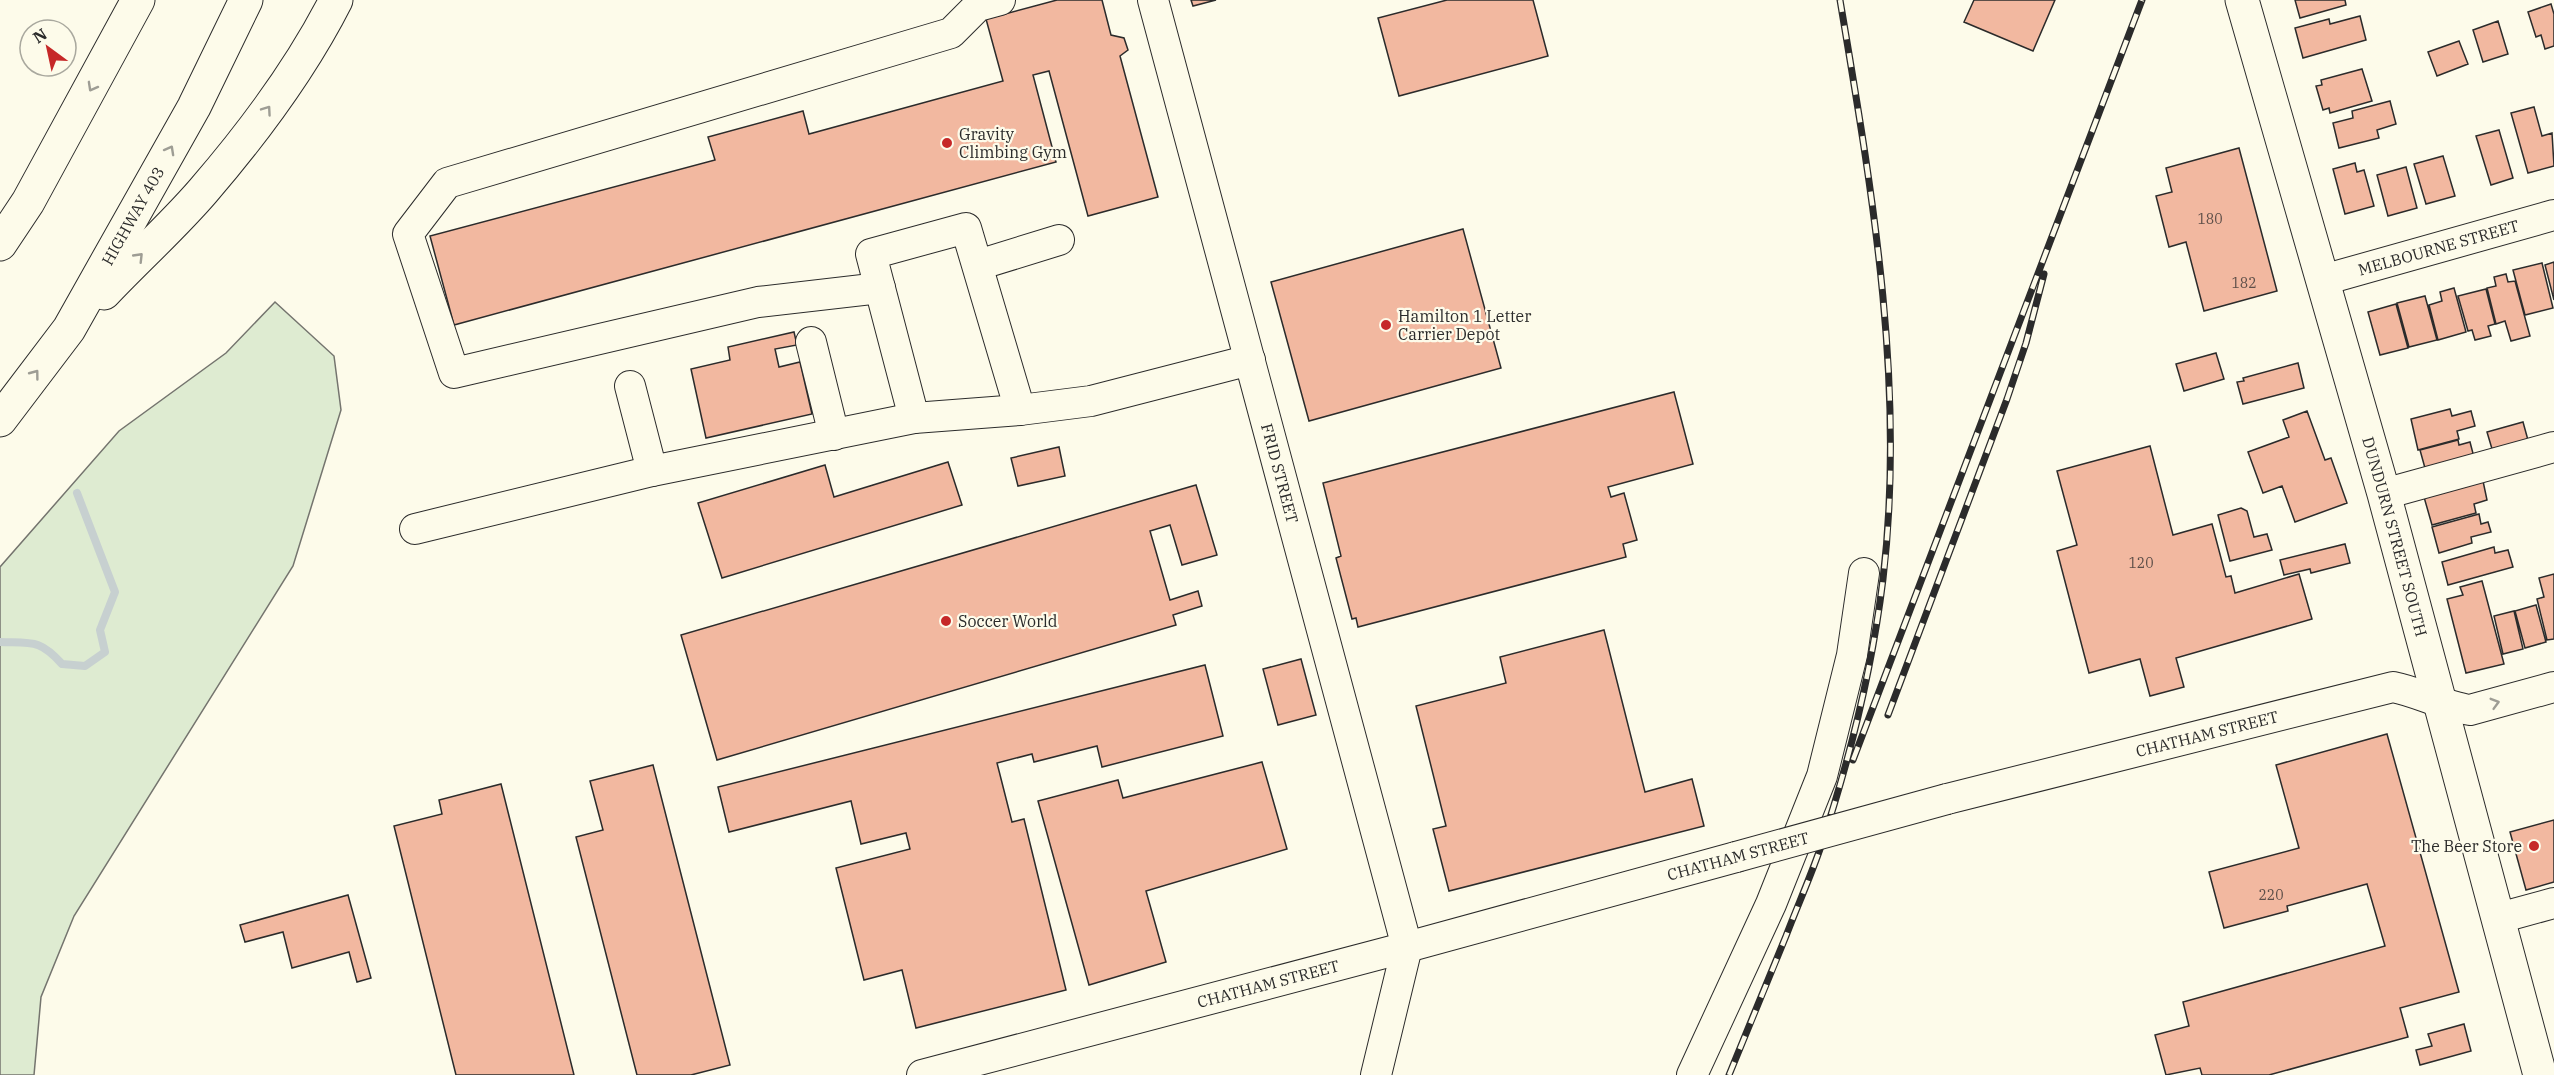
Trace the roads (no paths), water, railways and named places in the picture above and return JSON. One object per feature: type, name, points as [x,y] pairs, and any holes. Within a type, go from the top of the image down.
[{"type":"main road","points":[[121,36],[128,0]]},
{"type":"main road","points":[[0,244],[28,202],[121,36],[138,0]]},
{"type":"main road","name":"HIGHWAY 403","points":[[0,420],[69,329],[194,107],[246,0]]},
{"type":"main road","points":[[69,329],[202,192],[264,115],[320,32],[336,0]]},
{"type":"main road","name":"DUNDURN STREET SOUTH","points":[[2242,0],[2384,494],[2540,1075]]},
{"type":"street","points":[[880,288],[758,302],[454,374],[408,234],[447,183],[951,33],[978,6],[1000,0]]},
{"type":"street","name":"FRID STREET","points":[[1154,0],[1407,947]]},
{"type":"street","name":"MELBOURNE STREET","points":[[2323,280],[2554,215]]},
{"type":"street","points":[[914,418],[872,254],[966,228],[1020,410]]},
{"type":"street","points":[[978,265],[1059,240]]},
{"type":"street","points":[[811,342],[834,435]]},
{"type":"street","points":[[415,529],[652,471],[914,418],[1020,410],[1091,401],[1250,360]]},
{"type":"street","points":[[630,386],[652,471]]},
{"type":"street","points":[[2384,494],[2554,447]]},
{"type":"street","points":[[1692,1075],[1771,904],[1821,776],[1852,655],[1864,573]]},
{"type":"street","name":"CHATHAM STREET","points":[[922,1075],[1407,947],[1947,799],[2393,687],[2457,708],[2470,710],[2554,687]]},
{"type":"street","points":[[2499,918],[2554,903]]},
{"type":"street","points":[[1377,1075],[1407,947]]},
{"type":"waterway","points":[[0,642],[20,642],[41,646],[62,664],[85,666],[105,652],[100,630],[115,592],[77,493]]},
{"type":"railway","points":[[1729,1075],[1808,882],[1831,816],[1866,681],[1883,579],[1889,506],[1888,361],[1874,216],[1840,0]]},
{"type":"railway","points":[[1853,760],[2142,0]]},
{"type":"railway","points":[[1888,715],[2007,399],[2026,343],[2044,274]]},
{"type":"place","name":"Gravity Climbing Gym","points":[[947,143]]},
{"type":"place","name":"Hamilton 1 Letter Carrier Depot","points":[[1386,325]]},
{"type":"place","name":"Soccer World","points":[[946,621]]},
{"type":"place","name":"The Beer Store","points":[[2534,846]]}]
